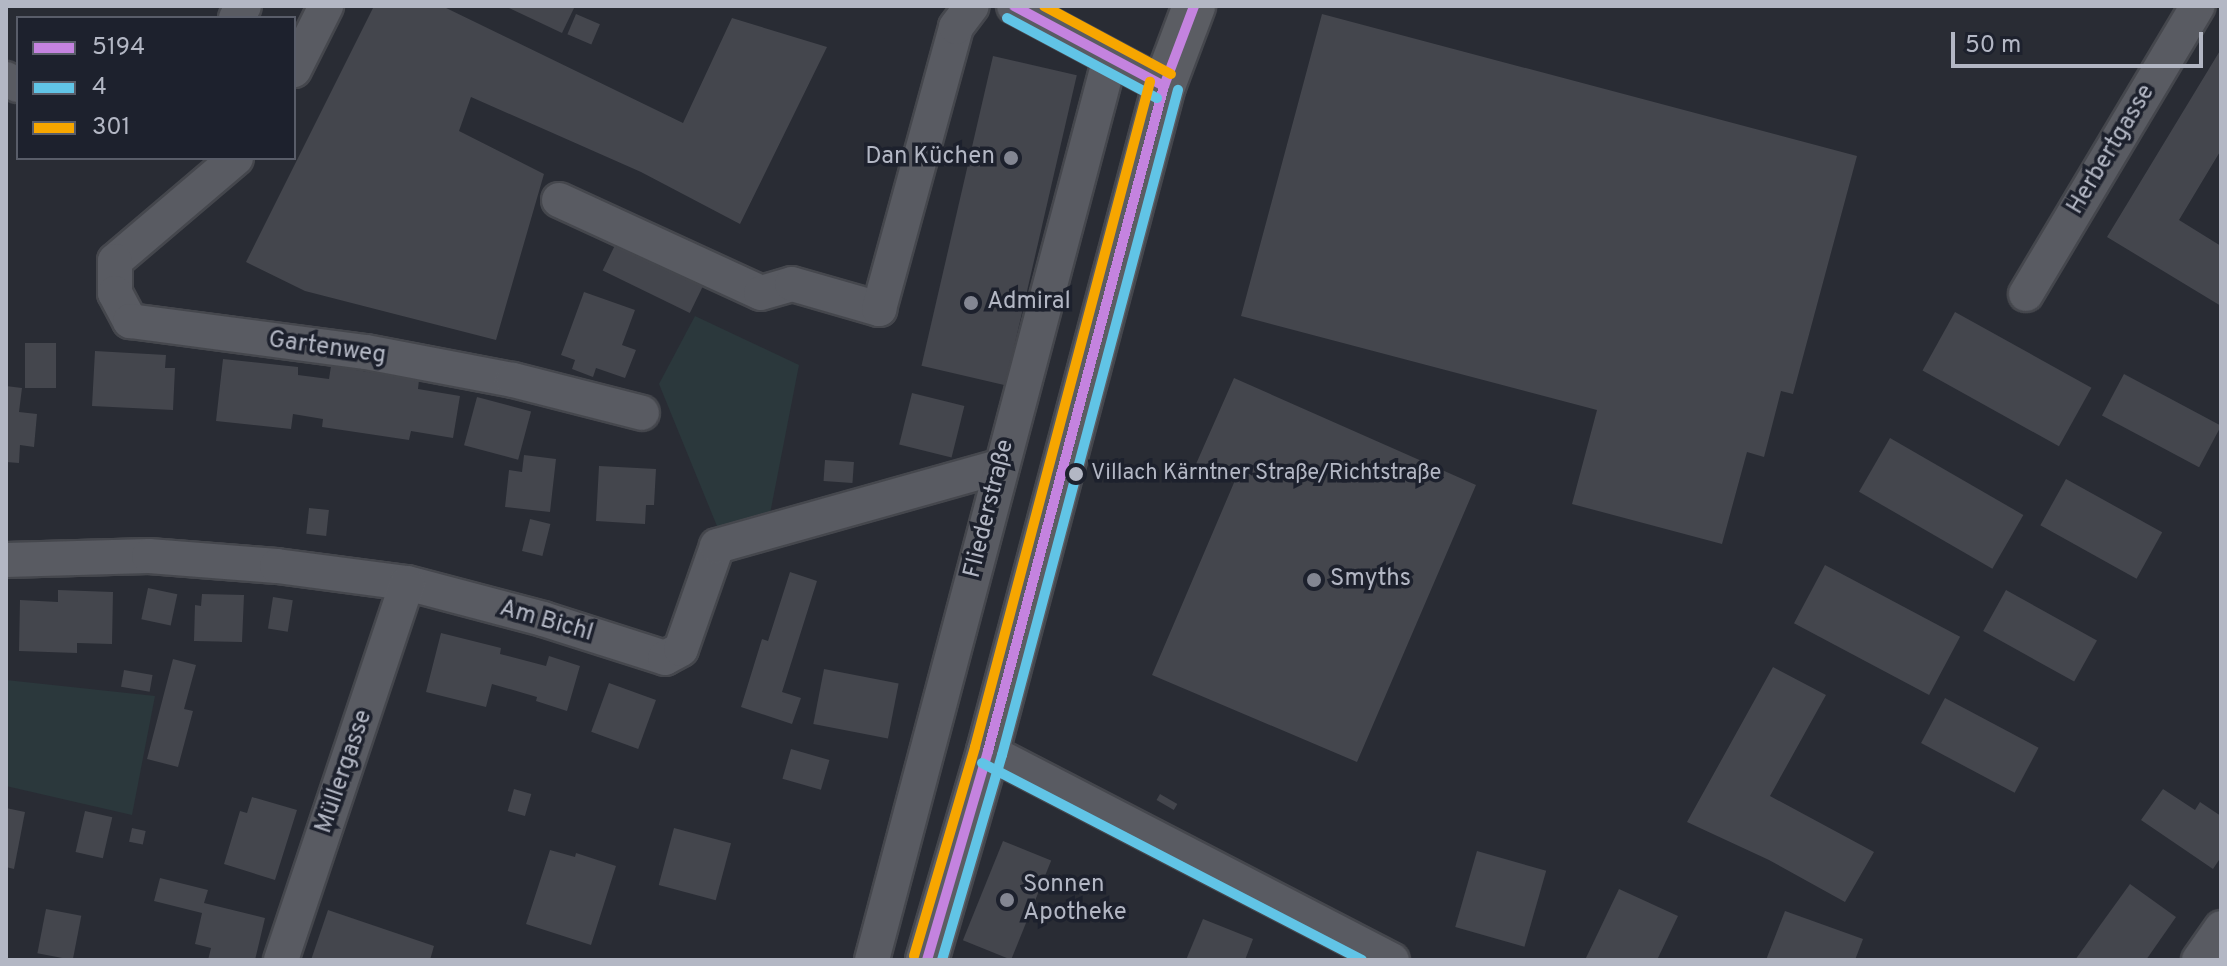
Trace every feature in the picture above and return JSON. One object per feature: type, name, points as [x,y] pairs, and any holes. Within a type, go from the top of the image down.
[{"type":"main road","points":[[927,960],[988,751],[1164,86],[1194,6]]},
{"type":"street","points":[[296,66],[326,6]]},
{"type":"street","points":[[559,200],[761,293],[792,284],[879,309],[956,27],[972,6]]},
{"type":"street","points":[[1014,6],[1164,86]]},
{"type":"street","name":"Herbertgasse","points":[[2026,294],[2198,6]]},
{"type":"street","name":"Fliederstraße","points":[[872,960],[1110,58]]},
{"type":"street","name":"Gartenweg","points":[[234,160],[158,221],[115,261],[115,293],[130,321],[366,352],[513,380],[642,413]]},
{"type":"street","name":"Am Bichl","points":[[6,560],[149,556],[277,566],[407,583],[543,619],[665,658],[681,649],[717,546],[1001,466]]},
{"type":"street","name":"Müllergasse","points":[[281,960],[407,583]]},
{"type":"street","points":[[988,751],[1392,960]]},
{"type":"street","points":[[2199,960],[2221,928]]},
{"type":"shaded area","points":[[695,316],[799,365],[769,519],[719,531],[659,384]]},
{"type":"shaded area","points":[[6,680],[155,696],[132,815],[6,786]]},
{"type":"building","points":[[374,6],[442,6],[683,123],[732,18],[827,47],[740,224],[641,172],[471,97],[459,131],[544,174],[496,340],[305,291],[246,262]]},
{"type":"building","points":[[505,6],[575,6],[562,33]]},
{"type":"building","points":[[576,14],[600,24],[591,44],[567,34]]},
{"type":"building","points":[[1322,14],[1857,156],[1793,394],[1781,391],[1764,457],[1747,452],[1722,544],[1572,504],[1597,410],[1241,316]]},
{"type":"building","points":[[2221,49],[2221,150],[2179,220],[2221,246],[2221,306],[2107,237]]},
{"type":"building","points":[[993,56],[1077,75],[1005,385],[921,366]]},
{"type":"building","points":[[618,239],[705,282],[690,313],[603,270]]},
{"type":"building","points":[[584,292],[635,310],[622,345],[636,350],[625,378],[596,368],[593,377],[572,369],[575,360],[561,355]]},
{"type":"building","points":[[1955,312],[2091,388],[2059,446],[1923,371]]},
{"type":"building","points":[[25,343],[56,343],[56,388],[25,388]]},
{"type":"building","points":[[95,351],[166,355],[165,368],[175,368],[173,410],[92,406]]},
{"type":"building","points":[[223,359],[298,367],[298,375],[329,379],[331,366],[419,380],[418,389],[460,396],[453,438],[411,431],[409,440],[322,427],[323,419],[293,414],[291,429],[216,421]]},
{"type":"building","points":[[2124,374],[2221,426],[2199,467],[2102,415]]},
{"type":"building","name":"Smyths","points":[[1234,378],[1476,485],[1357,762],[1152,675],[1236,478],[1196,464]]},
{"type":"building","points":[[6,386],[22,388],[19,412],[37,414],[34,447],[20,445],[19,463],[6,462]]},
{"type":"building","points":[[912,393],[964,406],[952,457],[899,444]]},
{"type":"building","points":[[477,397],[531,411],[518,460],[464,445]]},
{"type":"building","points":[[1890,438],[2023,515],[1992,569],[1859,492]]},
{"type":"building","points":[[524,455],[556,459],[550,512],[505,507],[509,470],[522,472]]},
{"type":"building","points":[[825,460],[854,462],[852,483],[824,481]]},
{"type":"building","points":[[599,466],[656,469],[654,505],[646,505],[645,524],[596,521]]},
{"type":"building","points":[[2066,479],[2162,532],[2137,579],[2040,525]]},
{"type":"building","points":[[309,508],[329,510],[326,536],[306,534]]},
{"type":"building","points":[[530,519],[550,524],[542,556],[522,551]]},
{"type":"building","points":[[1825,565],[1960,637],[1929,695],[1794,623]]},
{"type":"building","points":[[790,572],[817,581],[782,692],[801,698],[792,724],[741,707],[762,639],[768,641]]},
{"type":"building","points":[[148,588],[177,594],[171,626],[141,619]]},
{"type":"building","points":[[58,590],[113,592],[112,644],[77,643],[77,653],[19,651],[20,600],[58,602]]},
{"type":"building","points":[[2006,590],[2097,640],[2074,682],[1983,631]]},
{"type":"building","points":[[202,594],[244,595],[242,642],[194,641],[195,605],[201,606]]},
{"type":"building","points":[[273,597],[293,600],[288,632],[268,629]]},
{"type":"building","points":[[441,633],[501,648],[500,654],[546,666],[549,656],[580,666],[567,711],[536,701],[537,697],[492,684],[486,707],[426,692]]},
{"type":"building","points":[[173,659],[196,665],[184,709],[193,711],[178,767],[147,759]]},
{"type":"building","points":[[1773,667],[1826,695],[1770,796],[1874,852],[1845,902],[1769,860],[1687,822]]},
{"type":"building","points":[[824,669],[899,684],[888,738],[813,724]]},
{"type":"building","points":[[124,670],[153,675],[150,692],[121,687]]},
{"type":"building","points":[[609,683],[656,700],[638,749],[591,732]]},
{"type":"building","points":[[1945,698],[2039,748],[2015,793],[1921,743]]},
{"type":"building","points":[[791,749],[829,760],[821,790],[782,779]]},
{"type":"building","points":[[514,789],[531,794],[525,816],[508,811]]},
{"type":"building","points":[[2163,789],[2195,810],[2200,802],[2221,816],[2221,857],[2213,869],[2141,820]]},
{"type":"building","points":[[1160,794],[1177,804],[1174,810],[1156,800]]},
{"type":"building","points":[[252,797],[297,810],[275,880],[224,864],[240,811],[247,813]]},
{"type":"building","points":[[6,808],[25,812],[14,869],[6,867]]},
{"type":"building","points":[[85,811],[112,817],[103,858],[76,852]]},
{"type":"building","points":[[132,828],[146,831],[143,845],[129,842]]},
{"type":"building","points":[[674,828],[731,843],[716,900],[659,885]]},
{"type":"building","name":"Sonnen Apotheke","points":[[1003,841],[1051,860],[1011,960],[963,940]]},
{"type":"building","points":[[550,850],[575,857],[576,853],[616,866],[591,945],[526,924]]},
{"type":"building","points":[[1477,851],[1546,871],[1524,947],[1455,927]]},
{"type":"building","points":[[160,878],[208,890],[204,903],[265,918],[255,960],[208,960],[211,948],[195,944],[202,913],[154,901]]},
{"type":"building","points":[[2130,884],[2176,917],[2146,960],[2075,960]]},
{"type":"building","points":[[1619,889],[1678,916],[1657,960],[1585,960]]},
{"type":"building","points":[[46,909],[81,916],[73,960],[37,953]]},
{"type":"building","points":[[328,910],[434,946],[430,960],[311,960]]},
{"type":"building","points":[[1785,911],[1863,939],[1855,960],[1766,960]]},
{"type":"building","points":[[1203,919],[1253,939],[1245,960],[1186,960]]},
{"type":"transit line","name":"5194","points":[[1014,6],[1164,86]]},
{"type":"transit line","name":"301","points":[[1044,6],[1171,74]]},
{"type":"transit line","name":"5194","points":[[927,960],[988,751],[1164,86],[1194,6]]},
{"type":"transit line","name":"4","points":[[1007,18],[1157,98]]},
{"type":"transit line","name":"301","points":[[914,956],[975,747],[1150,82]]},
{"type":"transit line","name":"4","points":[[942,960],[1002,755],[1178,90]]},
{"type":"transit line","name":"4","points":[[982,763],[1362,960]]},
{"type":"place","name":"Dan Küchen","points":[[1011,158]]},
{"type":"place","name":"Admiral","points":[[971,303]]},
{"type":"place","name":"Villach Kärntner Straße/Richtstraße","points":[[1076,474]]},
{"type":"place","name":"Smyths","points":[[1314,580]]},
{"type":"place","name":"Sonnen Apotheke","points":[[1007,900]]}]
